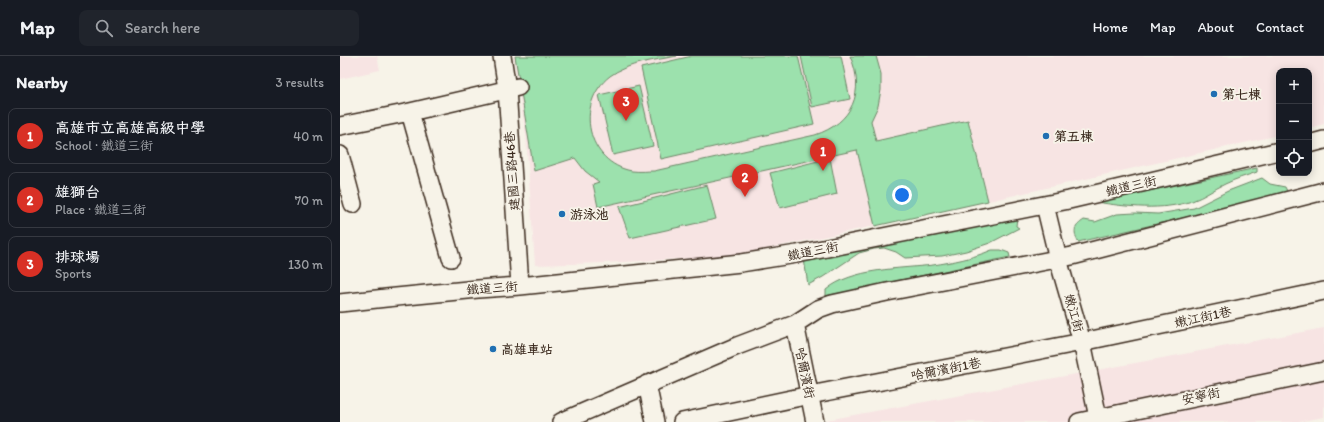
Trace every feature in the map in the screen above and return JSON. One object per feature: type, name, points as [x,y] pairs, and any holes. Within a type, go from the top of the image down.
[{"type":"street","name":"建國三路46巷","points":[[502,56],[512,88],[520,286]]},
{"type":"street","points":[[340,126],[410,112],[512,88]]},
{"type":"street","points":[[410,112],[451,258]]},
{"type":"street","name":"鐵道三街","points":[[340,303],[470,289],[520,286],[741,264],[1045,205],[1276,151]]},
{"type":"street","points":[[340,155],[353,204]]},
{"type":"street","points":[[561,422],[737,346],[795,324],[818,309],[832,304],[1058,259],[1324,191]]},
{"type":"street","name":"嫩江街","points":[[1045,205],[1058,259],[1082,342],[1099,420]]},
{"type":"street","name":"嫩江街1巷","points":[[1082,342],[1324,291]]},
{"type":"street","name":"哈爾濱街","points":[[795,324],[815,422]]},
{"type":"street","name":"哈爾濱街1巷","points":[[682,422],[810,395],[1082,342]]},
{"type":"street","name":"安寧街","points":[[1079,422],[1099,420],[1324,371]]},
{"type":"street","points":[[647,384],[655,422]]},
{"type":"shaded area","points":[[340,56],[377,56],[380,70],[340,79]]},
{"type":"shaded area","points":[[513,56],[1324,56],[1324,124],[1312,127],[1312,68],[1276,68],[1276,136],[963,207],[733,256],[535,265],[526,136]]},
{"type":"shaded area","points":[[1324,328],[1324,417],[1298,422],[816,422]]},
{"type":"green space","points":[[515,56],[677,56],[633,65],[610,76],[599,88],[592,102],[589,116],[591,131],[596,145],[605,157],[617,166],[632,171],[654,171],[815,135],[828,130],[847,114],[856,94],[855,69],[850,56],[876,56],[881,74],[881,90],[878,106],[871,121],[876,141],[968,120],[988,201],[875,226],[857,150],[598,207],[593,184],[599,182],[585,171],[575,158],[534,171]]},
{"type":"green space","points":[[692,56],[798,56],[814,124],[661,159],[641,68]]},
{"type":"green space","points":[[801,56],[841,56],[850,99],[812,107]]},
{"type":"green space","points":[[639,86],[653,146],[613,155],[599,95]]},
{"type":"green space","points":[[830,158],[837,194],[780,208],[770,173]]},
{"type":"green space","points":[[1257,168],[1257,172],[1229,182],[1192,201],[1181,204],[1144,207],[1096,202]]},
{"type":"green space","points":[[1262,178],[1270,184],[1285,187],[1287,191],[1283,195],[1078,242],[1076,238],[1075,229],[1084,220],[1095,222],[1117,214],[1158,214],[1194,208],[1228,191]]},
{"type":"green space","points":[[707,185],[716,219],[630,238],[619,207]]},
{"type":"green space","points":[[1017,217],[1016,226],[1019,228],[990,243],[966,251],[942,256],[905,258],[896,252],[884,248],[874,249],[859,253],[808,285],[804,259]]},
{"type":"green space","points":[[992,250],[1001,250],[1009,253],[1010,257],[826,296],[826,290],[837,283],[849,277],[863,273],[948,263]]},
{"type":"place","name":"第七棟","points":[[1214,94]]},
{"type":"place","name":"排球場","points":[[626,121]]},
{"type":"place","name":"第五棟","points":[[1046,136]]},
{"type":"place","name":"高雄市立高雄高級中學","points":[[823,171]]},
{"type":"place","name":"雄獅台","points":[[745,197]]},
{"type":"place","name":"游泳池","points":[[562,214]]},
{"type":"place","name":"高雄車站","points":[[493,349]]}]
